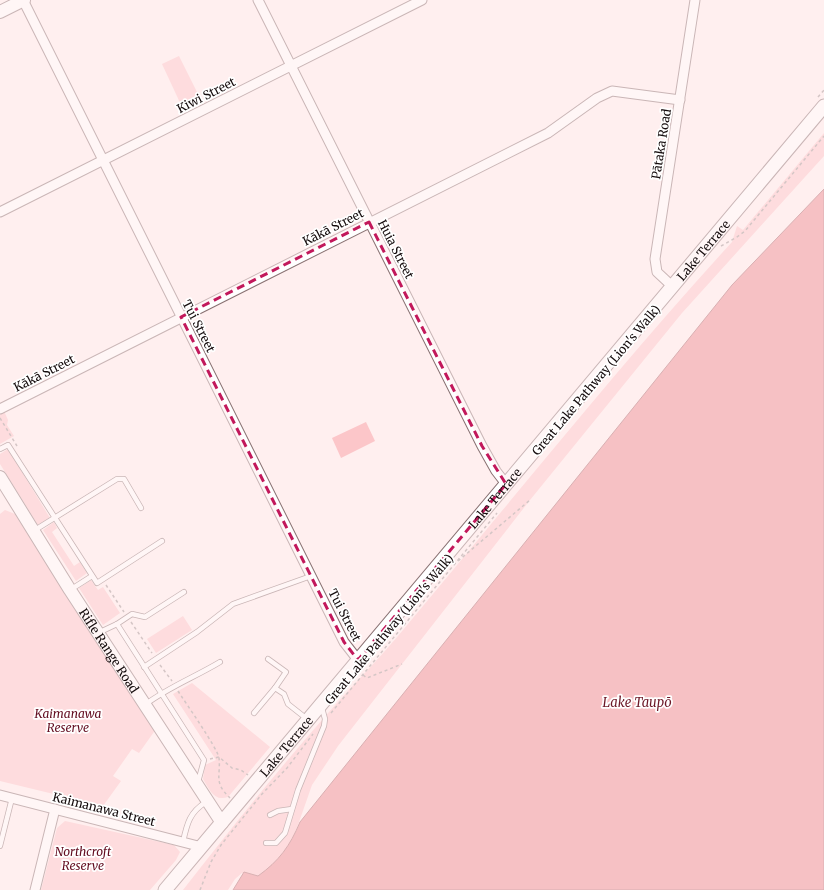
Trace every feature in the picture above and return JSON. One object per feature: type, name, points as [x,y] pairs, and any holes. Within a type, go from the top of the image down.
[{"type":"main road","name":"Lake Terrace","points":[[165,890],[824,106]]},
{"type":"street","points":[[0,12],[23,0]]},
{"type":"street","name":"Tui Street","points":[[23,0],[344,642],[358,660]]},
{"type":"street","name":"Huia Street","points":[[258,0],[482,446],[496,471],[506,484]]},
{"type":"street","name":"Kiwi Street","points":[[0,212],[422,0]]},
{"type":"street","name":"Pātaka Road","points":[[672,286],[657,272],[655,259],[695,0]]},
{"type":"street","name":"Kākā Street","points":[[0,409],[548,133],[605,93],[618,91],[680,100]]},
{"type":"street","name":"Rifle Range Road","points":[[1,482],[222,822]]},
{"type":"street","name":"Kaimanawa Street","points":[[0,795],[202,847]]},
{"type":"street","points":[[35,890],[55,809]]},
{"type":"lane","points":[[0,449],[8,445],[97,583],[162,541]]},
{"type":"lane","points":[[34,531],[117,479],[124,479],[141,508]]},
{"type":"lane","points":[[70,590],[92,576]]},
{"type":"lane","points":[[144,667],[220,615],[233,604],[311,576]]},
{"type":"lane","points":[[98,633],[117,624],[132,614],[145,617],[184,592]]},
{"type":"lane","points":[[117,624],[160,694],[204,760],[197,785]]},
{"type":"lane","points":[[254,713],[286,672],[268,659]]},
{"type":"lane","points":[[146,704],[175,685],[220,662]]},
{"type":"lane","points":[[275,688],[284,694],[288,704],[308,720]]},
{"type":"lane","points":[[266,843],[274,844],[280,840],[287,826],[322,731],[325,719],[321,706]]},
{"type":"lane","points":[[0,846],[12,798]]},
{"type":"lane","points":[[182,842],[187,824],[196,809],[208,801]]},
{"type":"lane","points":[[270,815],[278,811],[292,810]]},
{"type":"path","points":[[721,246],[738,237],[745,231],[824,136]]},
{"type":"path","points":[[0,418],[20,450]]},
{"type":"path","points":[[455,564],[530,500]]},
{"type":"path","name":"Great Lake Pathway (Lion's Walk)","points":[[200,890],[218,850],[266,790],[287,768],[325,719],[500,510]]},
{"type":"path","points":[[102,579],[175,685],[219,758],[232,768],[241,770],[249,775]]},
{"type":"path","points":[[362,675],[367,678],[402,664]]},
{"type":"path","points":[[214,758],[219,758]]},
{"type":"path","points":[[219,758],[217,775],[219,783],[230,798]]},
{"type":"highlighted area","points":[[369,222],[482,446],[506,484],[358,660],[344,642],[181,317]]},
{"type":"green space","points":[[179,56],[200,98],[182,107],[162,64]]},
{"type":"green space","points":[[824,133],[824,156],[682,313],[530,500],[338,746],[312,785],[292,842],[273,865],[258,876],[242,873],[235,879],[228,890],[183,890],[292,755],[398,636],[646,339],[732,242],[737,226],[743,230]]},
{"type":"green space","points":[[4,411],[8,420],[7,425],[14,436],[0,444],[0,414]]},
{"type":"green space","points":[[366,422],[375,441],[341,458],[332,438]]},
{"type":"green space","points":[[8,449],[50,518],[38,525],[0,464],[0,454]]},
{"type":"green space","name":"Kaimanawa Reserve","points":[[5,510],[15,514],[156,729],[139,753],[132,749],[113,776],[121,781],[103,806],[0,781],[0,514]]},
{"type":"green space","points":[[54,522],[57,528],[52,532],[74,566],[80,562],[87,573],[76,581],[43,530]]},
{"type":"green space","points":[[91,580],[98,590],[103,587],[120,613],[103,625],[79,588]]},
{"type":"green space","points":[[183,616],[192,630],[156,653],[147,639]]},
{"type":"green space","points":[[192,683],[270,747],[228,797],[219,798],[212,794],[203,779],[205,765],[216,760],[173,694]]},
{"type":"green space","name":"Northcroft Reserve","points":[[65,821],[174,845],[180,852],[176,860],[150,890],[41,890],[57,828]]},
{"type":"water","name":"Lake Taupō","points":[[824,189],[824,890],[233,890],[244,872],[258,876],[278,859],[288,846],[300,822],[732,285]]}]
